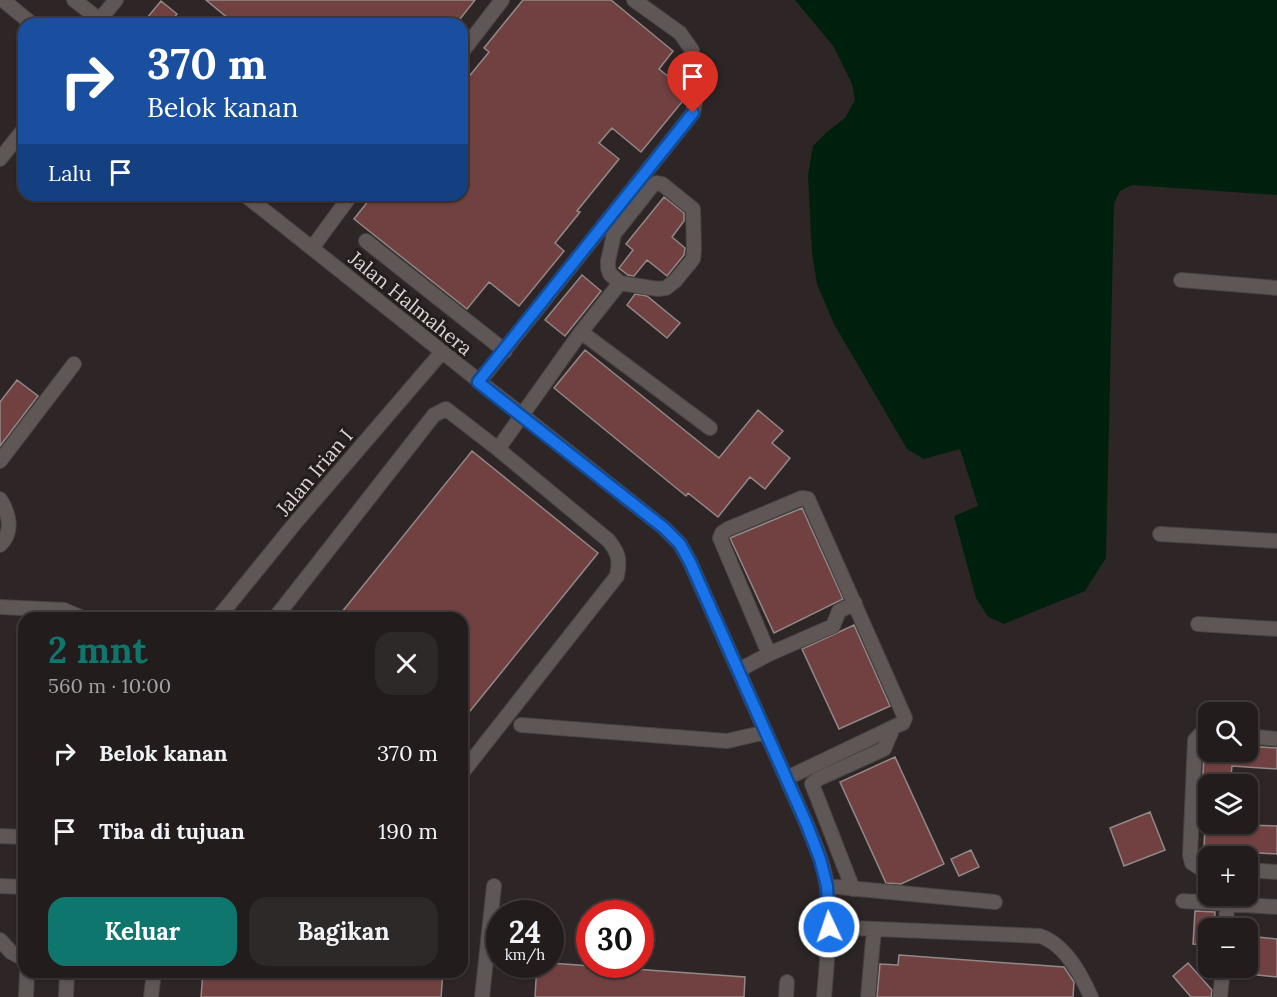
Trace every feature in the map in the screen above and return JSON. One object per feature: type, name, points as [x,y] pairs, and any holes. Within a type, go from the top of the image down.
[{"type":"street","points":[[3,0],[25,18]]},
{"type":"street","points":[[74,0],[94,18]]},
{"type":"street","points":[[101,18],[116,0]]},
{"type":"street","points":[[468,44],[502,0]]},
{"type":"street","points":[[478,382],[693,113],[695,102],[692,50],[680,33],[634,0]]},
{"type":"street","points":[[0,159],[18,136]]},
{"type":"street","points":[[662,184],[693,209],[693,259],[675,281],[666,288],[658,289],[620,283],[610,274],[608,268],[614,234],[652,186],[662,184]]},
{"type":"street","name":"Jalan Halmahera","points":[[253,201],[664,528],[680,544],[739,670],[820,859],[827,886],[829,927],[824,997]]},
{"type":"street","points":[[312,248],[347,201]]},
{"type":"street","points":[[366,241],[505,351]]},
{"type":"street","points":[[1181,280],[1277,288]]},
{"type":"street","points":[[498,449],[580,332],[620,283]]},
{"type":"street","points":[[580,332],[710,428]]},
{"type":"street","name":"Jalan Irian I","points":[[223,612],[296,522],[442,352]]},
{"type":"street","points":[[0,460],[74,364]]},
{"type":"street","points":[[280,612],[434,415],[446,409],[498,449],[608,540],[617,551],[620,562],[617,576],[468,765]]},
{"type":"street","points":[[769,654],[721,543],[722,532],[802,498],[808,499],[905,714],[903,723],[787,778]]},
{"type":"street","points":[[0,499],[8,510],[10,526],[0,545]]},
{"type":"street","points":[[1160,534],[1277,541]]},
{"type":"street","points":[[739,670],[833,626],[839,610],[855,603]]},
{"type":"street","points":[[0,607],[64,609],[70,612]]},
{"type":"street","points":[[1198,624],[1277,629]]},
{"type":"street","points":[[521,725],[727,741],[766,732]]},
{"type":"street","points":[[853,889],[812,784],[818,779],[878,753],[884,748],[892,728]]},
{"type":"street","points":[[1198,737],[1195,740],[1190,855],[1192,863],[1198,866]]},
{"type":"street","points":[[1258,737],[1277,739]]},
{"type":"street","points":[[0,836],[18,837]]},
{"type":"street","points":[[1258,871],[1277,872]]},
{"type":"street","points":[[0,886],[18,888]]},
{"type":"street","points":[[482,997],[494,886]]},
{"type":"street","points":[[827,886],[994,902]]},
{"type":"street","points":[[1183,901],[1198,902]]},
{"type":"street","points":[[1258,905],[1277,907]]},
{"type":"street","points":[[829,927],[1040,936],[1055,944],[1071,962],[1081,974],[1091,997]]},
{"type":"street","points":[[868,997],[874,929]]},
{"type":"street","points":[[0,940],[18,955]]},
{"type":"street","points":[[26,997],[27,978]]},
{"type":"street","points":[[66,997],[67,978]]},
{"type":"street","points":[[151,997],[153,978]]},
{"type":"street","points":[[1220,997],[1221,978]]},
{"type":"street","points":[[786,997],[787,982]]},
{"type":"shaded area","points":[[795,0],[1277,0],[1277,195],[1132,185],[1120,191],[1114,204],[1106,558],[1085,591],[1004,624],[988,617],[976,598],[954,516],[978,506],[960,449],[924,459],[907,449],[834,324],[817,284],[812,253],[808,175],[813,146],[845,118],[855,100],[852,84],[834,47]]},
{"type":"building","points":[[206,0],[475,0],[461,18],[228,18]]},
{"type":"building","points":[[523,0],[611,0],[673,51],[659,69],[685,90],[686,97],[641,152],[612,128],[599,143],[619,159],[577,211],[580,212],[555,243],[564,251],[519,306],[489,282],[467,309],[354,219],[368,201],[468,201],[468,78],[489,52],[484,48]]},
{"type":"building","points":[[161,1],[177,14],[174,18],[147,18]]},
{"type":"building","points":[[664,197],[684,213],[684,221],[672,237],[685,248],[684,255],[667,276],[647,260],[634,276],[628,275],[619,268],[633,250],[626,244]]},
{"type":"building","points":[[582,275],[601,291],[565,336],[545,320]]},
{"type":"building","points":[[635,294],[647,296],[680,323],[667,338],[627,305]]},
{"type":"building","points":[[585,350],[719,458],[758,410],[783,431],[772,443],[790,458],[765,489],[750,477],[718,517],[688,493],[686,496],[554,388]]},
{"type":"building","points":[[17,380],[38,396],[0,446],[0,402]]},
{"type":"building","points":[[472,451],[598,553],[468,714],[468,612],[342,612]]},
{"type":"building","points":[[802,508],[843,599],[774,633],[730,538]]},
{"type":"building","points":[[854,625],[890,706],[839,729],[802,649]]},
{"type":"building","points":[[1258,747],[1277,748],[1277,769],[1232,766],[1231,774],[1203,774],[1204,762],[1258,762]]},
{"type":"building","points":[[895,757],[944,864],[901,884],[886,883],[840,782]]},
{"type":"building","points":[[1150,812],[1165,850],[1124,866],[1110,828]]},
{"type":"building","points":[[1258,825],[1277,826],[1277,854],[1258,853],[1258,846],[1204,846],[1205,834],[1258,834]]},
{"type":"building","points":[[971,850],[979,867],[959,876],[951,859]]},
{"type":"building","points":[[1195,911],[1215,912],[1215,918],[1198,918],[1198,944],[1193,944]]},
{"type":"building","points":[[1258,937],[1277,939],[1277,977],[1258,975]]},
{"type":"building","points":[[899,955],[1064,967],[1074,982],[1073,997],[877,997],[880,964],[898,965]]},
{"type":"building","points":[[1188,963],[1198,974],[1198,978],[1201,978],[1212,990],[1211,997],[1191,997],[1173,976]]},
{"type":"building","points":[[564,964],[576,965],[576,978],[654,978],[654,970],[745,977],[744,997],[535,997],[536,978],[564,978]]},
{"type":"building","points":[[203,978],[443,978],[441,997],[201,997]]},
{"type":"route","points":[[693,113],[478,382],[664,528],[680,544],[702,587],[807,825],[827,886],[829,927]]}]
